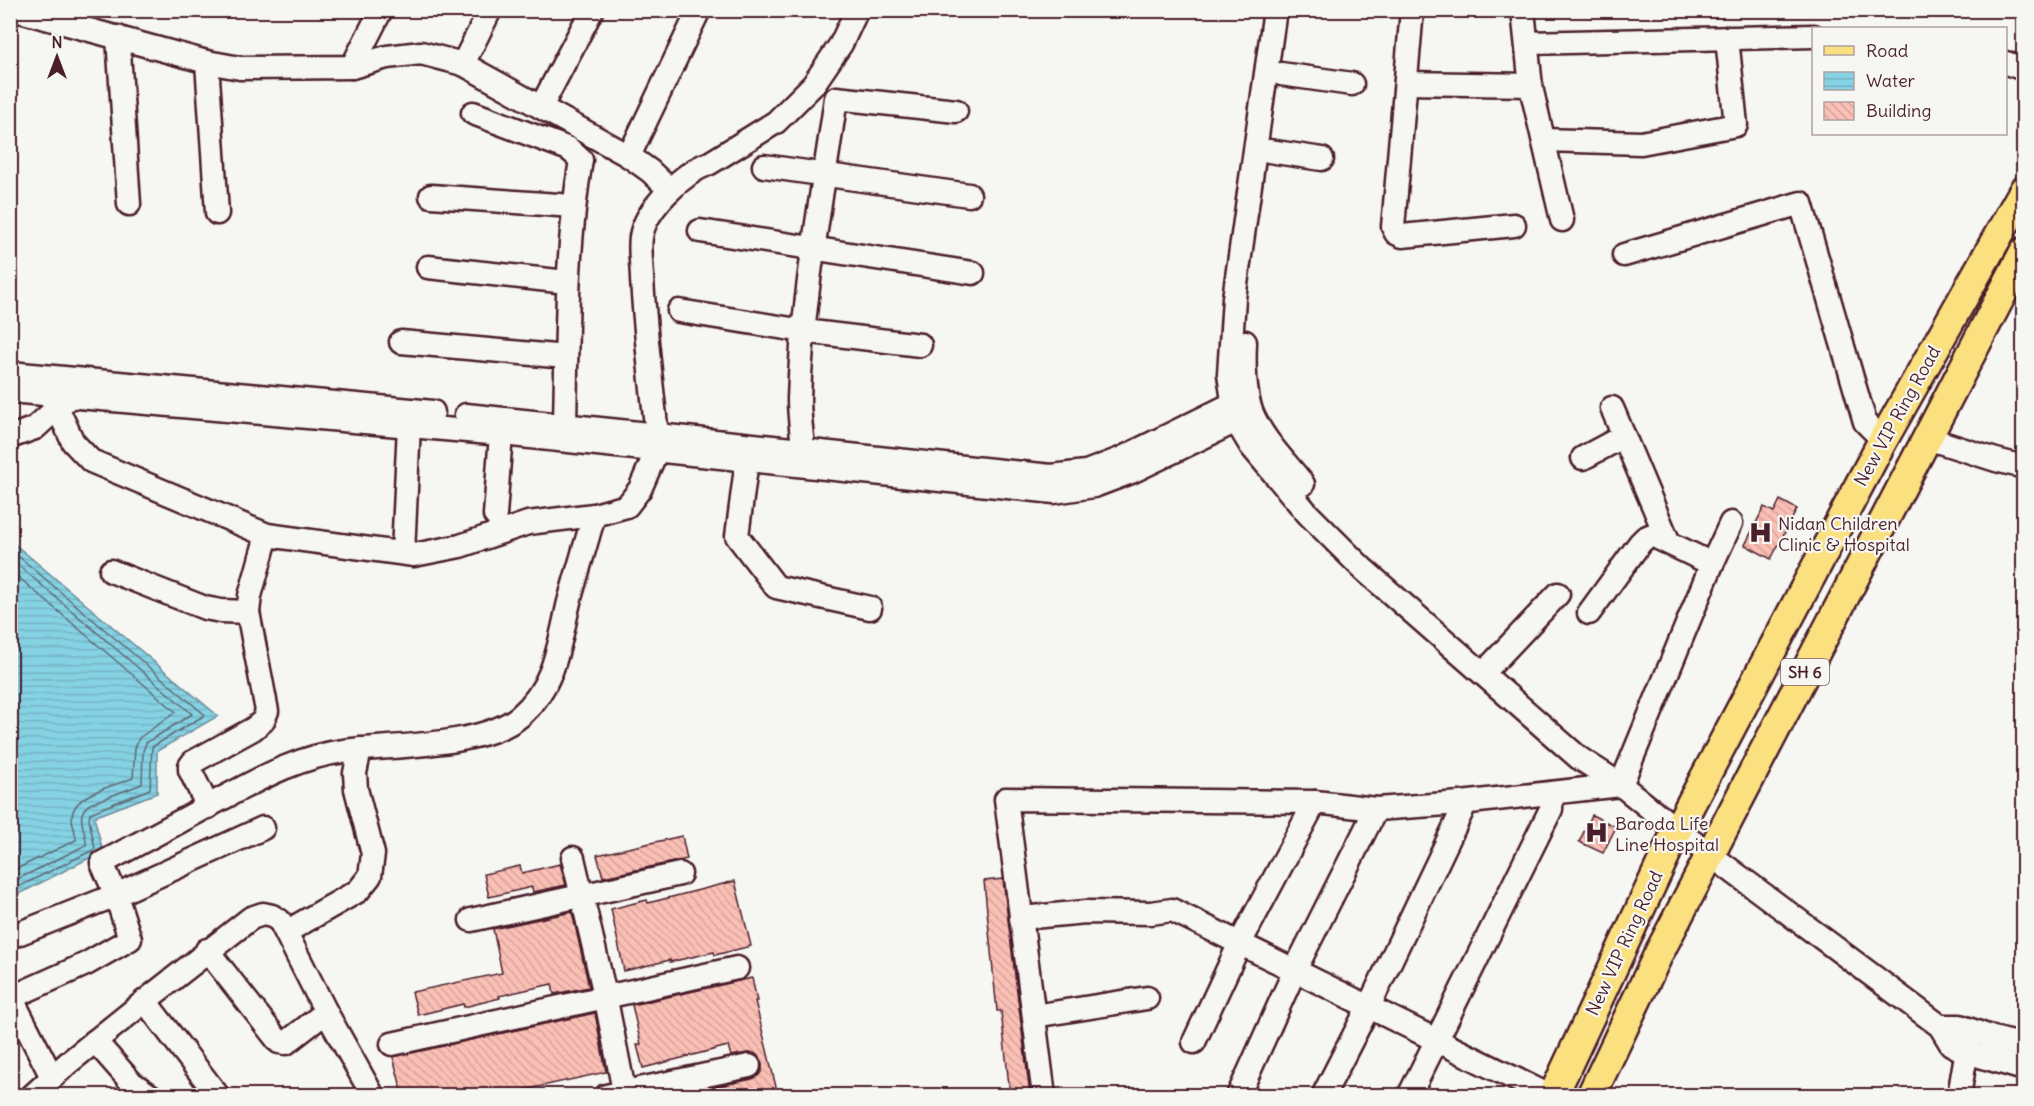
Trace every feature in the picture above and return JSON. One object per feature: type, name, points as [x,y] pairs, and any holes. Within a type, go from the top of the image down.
[{"type":"main road","name":"New VIP Ring Road","points":[[1551,1095],[1677,830],[1883,440],[2024,190]]},
{"type":"main road","name":"New VIP Ring Road","points":[[1591,1095],[1659,953],[2024,252]]},
{"type":"street","points":[[16,10],[84,19],[118,37],[207,62],[240,68],[352,67],[387,57],[421,53],[463,64],[629,156],[650,171],[670,190]]},
{"type":"street","points":[[352,67],[381,10]]},
{"type":"street","points":[[463,64],[490,10]]},
{"type":"street","points":[[541,107],[592,10]]},
{"type":"street","points":[[629,156],[699,10]]},
{"type":"street","points":[[63,402],[73,441],[91,461],[267,535],[414,555],[460,546],[528,523],[594,515],[627,506],[640,489],[657,442],[644,317],[641,237],[652,211],[670,190],[700,166],[710,163],[776,122],[813,85],[841,44],[857,10]]},
{"type":"street","points":[[1275,10],[1234,298],[1229,374],[1242,408],[1251,446],[1301,505],[1362,568],[1579,758],[1621,785],[1677,830],[1940,1026],[1951,1044],[1966,1052],[2024,1069]]},
{"type":"street","points":[[1290,10],[1247,300],[1242,408],[1319,505],[1370,556],[1589,748],[1621,785]]},
{"type":"street","points":[[1412,10],[1393,227],[1396,233],[1402,236],[1514,225]]},
{"type":"street","points":[[1523,10],[1531,85],[1562,220]]},
{"type":"street","points":[[1527,44],[1812,36]]},
{"type":"street","points":[[118,37],[129,204]]},
{"type":"street","points":[[1544,140],[1641,143],[1736,125],[1727,38]]},
{"type":"street","points":[[207,62],[217,213]]},
{"type":"street","points":[[2007,63],[2024,69]]},
{"type":"street","points":[[1281,75],[1352,84]]},
{"type":"street","points":[[1406,83],[1531,85]]},
{"type":"street","points":[[803,449],[799,401],[804,331],[813,249],[836,98],[956,111]]},
{"type":"street","points":[[473,113],[569,149],[580,160],[573,206],[567,282],[565,424]]},
{"type":"street","points":[[1269,151],[1322,159]]},
{"type":"street","points":[[764,166],[969,195]]},
{"type":"street","points":[[431,196],[573,206]]},
{"type":"street","points":[[1624,255],[1801,203],[1865,422],[1883,440]]},
{"type":"street","points":[[700,231],[973,273]]},
{"type":"street","points":[[428,267],[567,282]]},
{"type":"street","points":[[680,311],[804,331],[920,345]]},
{"type":"street","points":[[400,342],[566,357]]},
{"type":"street","points":[[10,373],[565,424],[747,460],[1054,492],[1094,486],[1131,472],[1242,408]]},
{"type":"street","points":[[10,391],[63,402],[409,425],[501,434],[803,449],[1052,476],[1086,472],[1242,408]]},
{"type":"street","points":[[10,437],[35,428],[63,402]]},
{"type":"street","points":[[1612,408],[1670,543]]},
{"type":"street","points":[[403,553],[409,425]]},
{"type":"street","points":[[495,515],[501,434]]},
{"type":"street","points":[[1583,458],[1624,436]]},
{"type":"street","points":[[1927,438],[2024,467]]},
{"type":"street","points":[[747,460],[737,536],[776,587],[870,608]]},
{"type":"street","points":[[52,1077],[11,998],[86,964],[130,939],[116,895],[102,863],[264,776],[296,763],[341,751],[471,738],[495,730],[519,717],[541,691],[554,668],[569,602],[594,515]]},
{"type":"street","points":[[1621,785],[1731,523]]},
{"type":"street","points":[[208,807],[190,766],[193,762],[253,729],[263,721],[267,711],[248,612],[250,596],[267,535]]},
{"type":"street","points":[[1589,613],[1645,538],[1652,535],[1712,564]]},
{"type":"street","points":[[111,571],[205,608],[248,612]]},
{"type":"street","points":[[1492,664],[1558,594]]},
{"type":"street","points":[[286,932],[358,891],[370,876],[373,854],[356,789],[355,773],[360,749]]},
{"type":"street","points":[[1044,1095],[1006,799],[1315,802],[1376,808],[1461,803],[1621,785]]},
{"type":"street","points":[[1408,1095],[1551,808],[1552,793]]},
{"type":"street","points":[[1194,1042],[1240,943],[1315,802]]},
{"type":"street","points":[[1323,1095],[1369,1006],[1462,811],[1461,803]]},
{"type":"street","points":[[1238,1095],[1295,970],[1376,808]]},
{"type":"street","points":[[10,937],[116,895],[263,828]]},
{"type":"street","points":[[573,858],[605,995],[619,1094],[749,1066]]},
{"type":"street","points":[[471,920],[680,874]]},
{"type":"street","points":[[1021,918],[1086,912],[1151,913],[1172,910],[1551,1095]]},
{"type":"street","points":[[32,1095],[207,951],[251,918],[263,914],[280,921],[326,1012],[373,1095]]},
{"type":"street","points":[[207,951],[279,1042],[286,1043],[294,1039],[326,1012]]},
{"type":"street","points":[[392,1044],[605,995],[736,968]]},
{"type":"street","points":[[1034,1016],[1147,998]]},
{"type":"street","points":[[145,1001],[218,1095]]},
{"type":"street","points":[[1940,1026],[1960,1026],[2024,1046]]},
{"type":"street","points":[[1959,1095],[1971,1030]]},
{"type":"street","points":[[95,1041],[132,1083],[151,1095]]},
{"type":"water","points":[[11,541],[218,716],[157,751],[157,793],[94,817],[103,851],[11,898]]},
{"type":"building","points":[[1780,500],[1797,509],[1771,559],[1745,545],[1764,507],[1774,512]]},
{"type":"building","points":[[1592,815],[1616,827],[1603,853],[1579,842]]},
{"type":"building","points":[[682,836],[687,859],[603,877],[597,855]]},
{"type":"building","points":[[560,864],[566,885],[533,892],[532,887],[489,897],[484,874],[520,866],[522,873]]},
{"type":"building","points":[[1003,879],[1030,1095],[1010,1095],[1001,1011],[997,1011],[984,881]]},
{"type":"building","points":[[735,881],[751,946],[715,955],[714,952],[670,962],[670,960],[624,971],[611,909],[647,900],[648,903]]},
{"type":"building","points":[[572,912],[589,987],[554,994],[552,984],[464,1007],[463,1004],[418,1015],[412,992],[502,973],[493,929]]},
{"type":"building","points":[[752,978],[757,1001],[755,1001],[778,1095],[702,1095],[701,1090],[752,1079],[762,1071],[759,1057],[754,1053],[731,1056],[728,1046],[643,1068],[637,1045],[641,1044],[632,1005]]},
{"type":"building","points":[[595,1013],[606,1072],[501,1095],[403,1095],[393,1057]]},
{"type":"place","name":"Nidan Children Clinic & Hospital","points":[[1760,533]]},
{"type":"place","name":"Baroda Life Line Hospital","points":[[1597,833]]}]
